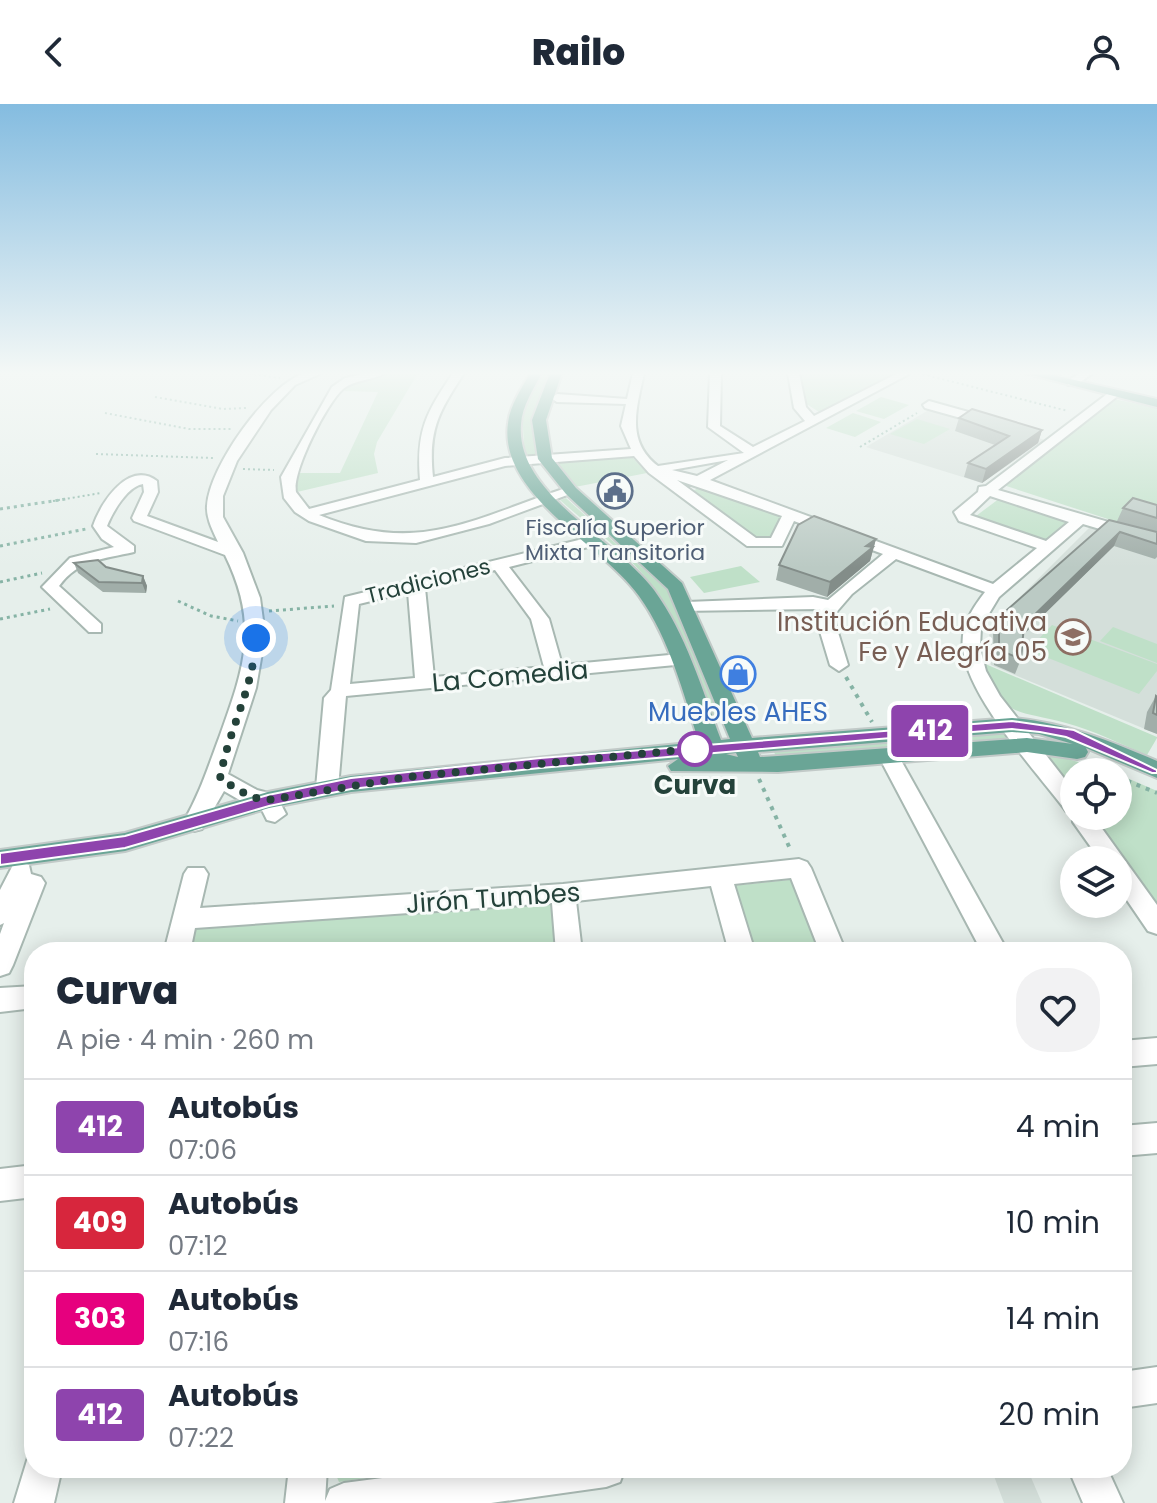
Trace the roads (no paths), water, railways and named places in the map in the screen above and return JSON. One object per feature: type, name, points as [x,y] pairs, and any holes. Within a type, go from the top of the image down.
[{"type":"main road","points":[[516,438],[520,461],[548,498],[647,593],[680,660],[715,756]]},
{"type":"main road","points":[[539,438],[546,460],[571,491],[665,574],[687,607],[751,761]]},
{"type":"main road","points":[[14,871],[128,855],[327,788],[479,769],[715,756],[751,761],[1012,725],[1069,734],[1157,770]]},
{"type":"main road","points":[[883,744],[1027,745],[1083,754],[1157,785]]},
{"type":"main road","points":[[14,871],[194,823],[272,807],[423,787],[715,756]]},
{"type":"street","points":[[194,823],[220,779],[227,743],[251,679],[261,618],[235,553],[216,519],[214,498],[239,438]]},
{"type":"street","points":[[308,438],[290,469],[288,490],[296,507],[344,530],[376,538],[412,540],[571,491]]},
{"type":"street","points":[[424,438],[427,481]]},
{"type":"street","points":[[632,438],[637,452],[654,470],[752,543],[767,546],[777,543],[790,514]]},
{"type":"street","points":[[731,438],[753,453]]},
{"type":"street","points":[[699,481],[781,438]]},
{"type":"street","points":[[1047,438],[1052,440]]},
{"type":"street","points":[[1049,547],[961,515],[961,512],[984,490],[1052,440]]},
{"type":"street","points":[[306,514],[427,481],[520,461],[637,452]]},
{"type":"street","points":[[654,470],[753,453]]},
{"type":"street","points":[[654,470],[699,481],[997,591]]},
{"type":"street","points":[[95,628],[50,587],[60,572],[81,557],[129,549],[107,536],[100,526],[102,517],[120,500],[131,480],[150,481],[151,492],[139,518],[235,553]]},
{"type":"street","points":[[984,490],[1157,541]]},
{"type":"street","points":[[1060,788],[980,680],[969,648],[975,617],[997,591],[1078,520]]},
{"type":"street","name":"Tradiciones","points":[[340,691],[348,606],[354,600],[595,541]]},
{"type":"street","points":[[839,665],[822,619],[846,590],[894,553]]},
{"type":"street","points":[[498,564],[540,619],[555,672]]},
{"type":"street","points":[[416,584],[425,684]]},
{"type":"street","points":[[687,607],[813,602],[831,606]]},
{"type":"street","name":"La Comedia","points":[[340,691],[555,672],[598,673],[680,660]]},
{"type":"street","points":[[327,788],[334,698],[340,691]]},
{"type":"street","points":[[883,744],[990,942]]},
{"type":"street","points":[[220,779],[272,807]]},
{"type":"street","name":"Jirón Tumbes","points":[[186,919],[563,893],[721,879],[799,868],[829,942]]},
{"type":"street","points":[[0,915],[14,871]]},
{"type":"street","points":[[0,965],[14,871]]},
{"type":"street","points":[[180,942],[196,874]]},
{"type":"street","points":[[721,879],[739,942]]},
{"type":"street","points":[[1132,889],[1157,924]]},
{"type":"street","points":[[563,893],[568,942]]},
{"type":"street","points":[[0,1000],[24,998]]},
{"type":"street","points":[[1132,1053],[1157,1051]]},
{"type":"street","points":[[1132,1140],[1157,1138]]},
{"type":"street","points":[[0,1185],[24,1182]]},
{"type":"street","points":[[1132,1389],[1157,1385]]},
{"type":"street","points":[[34,1503],[40,1478]]},
{"type":"street","points":[[305,1503],[307,1478]]},
{"type":"street","points":[[344,1503],[531,1478]]},
{"type":"street","points":[[1092,1478],[1103,1503]]},
{"type":"place","name":"Fiscalía Superior Mixta Transitoria","points":[[615,491]]},
{"type":"place","name":"Institución Educativa Fe y Alegría 05","points":[[1073,637]]},
{"type":"place","name":"Muebles AHES","points":[[738,674]]},
{"type":"place","name":"Curva","points":[[695,749]]}]
